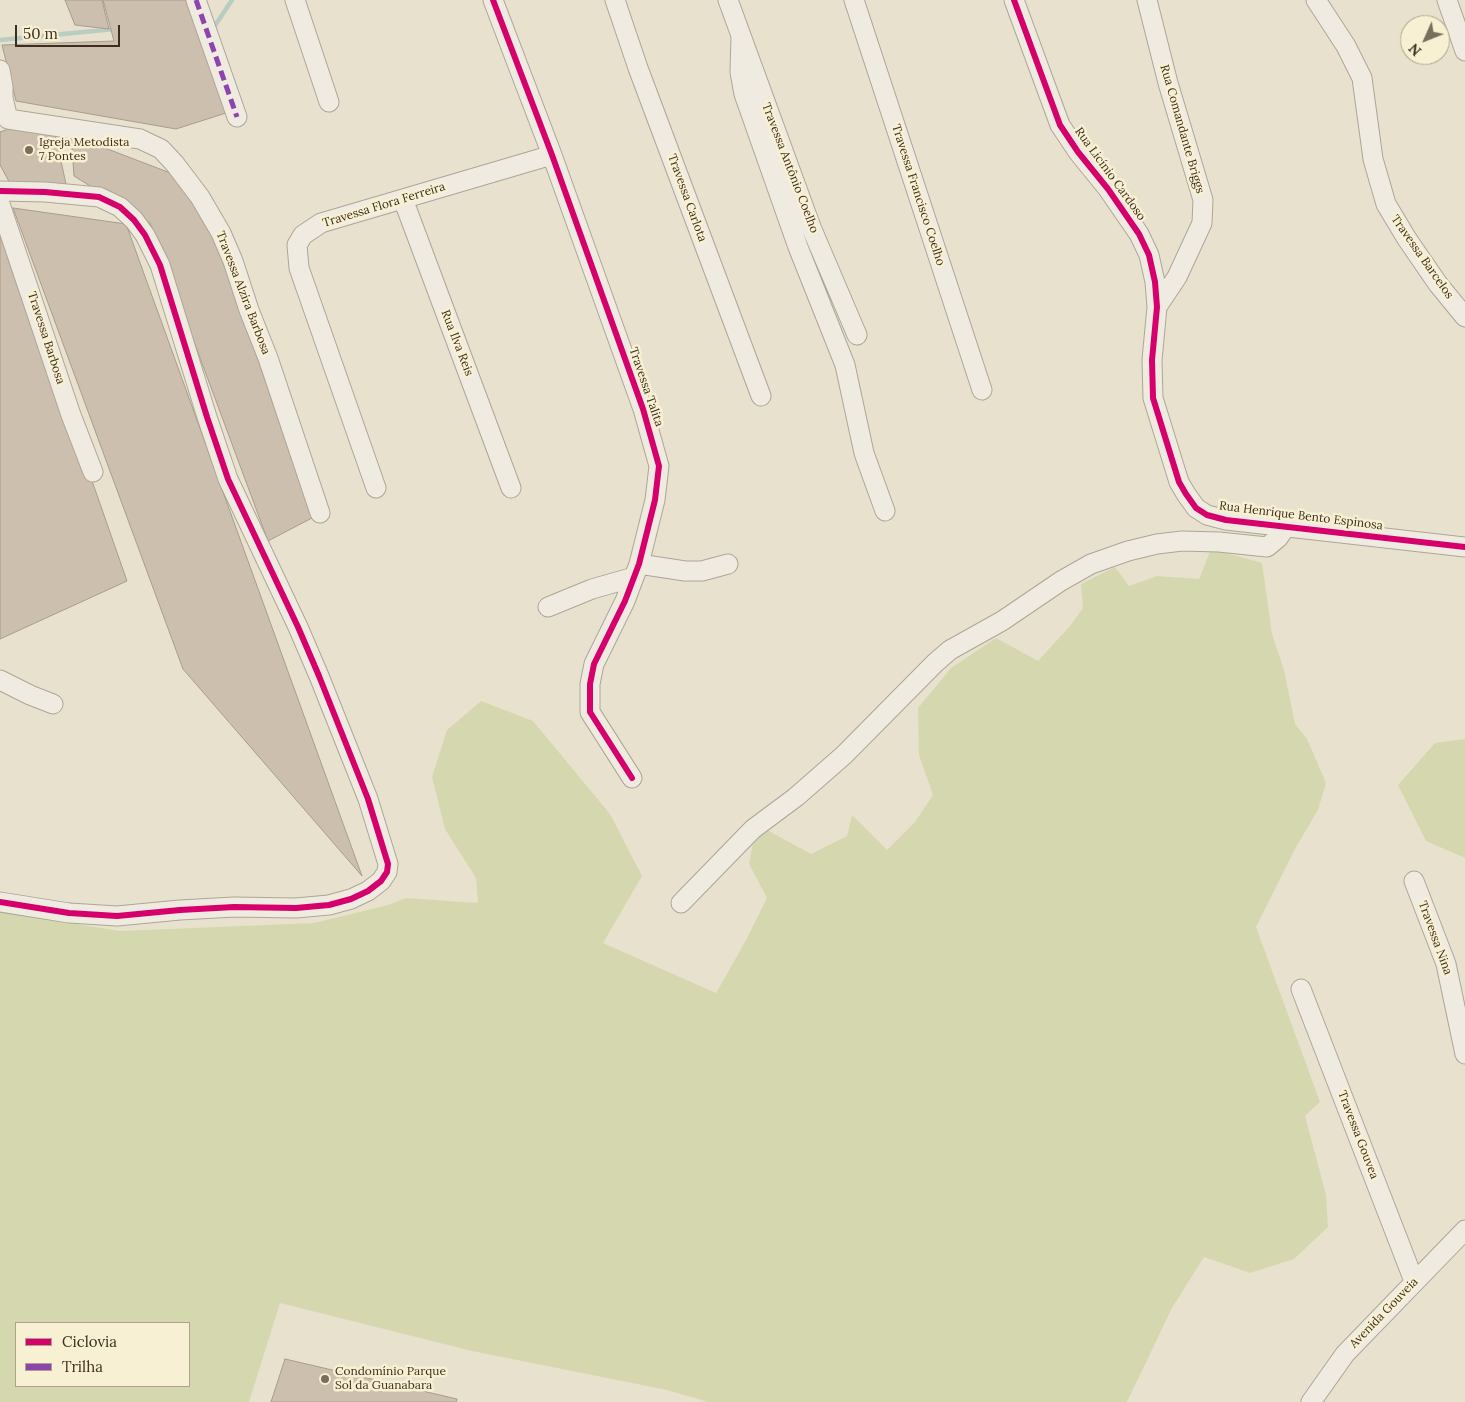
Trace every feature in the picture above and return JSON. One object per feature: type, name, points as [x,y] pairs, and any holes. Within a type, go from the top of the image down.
[{"type":"street","points":[[196,0],[237,117]]},
{"type":"street","points":[[295,0],[328,102]]},
{"type":"street","name":"Travessa Talita","points":[[493,0],[552,155],[643,409],[659,466],[655,500],[637,570],[594,664],[590,684],[590,712],[632,778]]},
{"type":"street","name":"Travessa Carlota","points":[[615,0],[638,68],[761,396]]},
{"type":"street","name":"Travessa Antônio Coelho","points":[[728,0],[801,199],[857,335]]},
{"type":"street","name":"Travessa Francisco Coelho","points":[[854,0],[982,390]]},
{"type":"street","name":"Rua Licínio Cardoso","points":[[1014,0],[1060,125],[1139,234],[1149,255],[1155,282],[1157,307]]},
{"type":"street","name":"Rua Comandante Briggs","points":[[1147,0],[1168,83],[1202,200],[1202,224],[1177,277],[1157,307]]},
{"type":"street","name":"Travessa Barcelos","points":[[1316,0],[1346,46],[1362,78],[1373,159],[1386,204],[1406,239],[1438,284],[1465,317]]},
{"type":"street","points":[[1447,0],[1465,51]]},
{"type":"street","points":[[741,36],[740,72],[744,94],[782,202],[846,364],[864,453],[885,511]]},
{"type":"street","points":[[0,70],[3,87],[4,120]]},
{"type":"street","name":"Travessa Alzira Barbosa","points":[[4,120],[140,140],[161,149],[175,164],[200,197],[221,233],[233,261],[249,310],[268,358],[320,514]]},
{"type":"street","name":"Travessa Flora Ferreira","points":[[376,488],[299,268],[297,245],[303,235],[321,223],[552,155]]},
{"type":"street","points":[[0,191],[45,192],[99,197],[120,207],[134,220],[145,236],[160,264],[206,417],[228,479],[305,644],[368,799],[388,864],[387,872],[381,881],[360,895],[329,905],[296,908],[180,910],[117,916],[77,914],[0,902]]},
{"type":"street","name":"Rua Ilva Reis","points":[[403,199],[511,488]]},
{"type":"street","points":[[782,202],[801,199]]},
{"type":"street","name":"Travessa Barbosa","points":[[0,204],[71,415],[93,472]]},
{"type":"street","name":"Rua Henrique Bento Espinosa","points":[[1157,307],[1152,360],[1153,398],[1179,482],[1196,508],[1208,515],[1226,520],[1465,546]]},
{"type":"street","points":[[682,903],[753,830],[796,797],[844,755],[950,650],[1002,621],[1061,581],[1091,564],[1128,551],[1157,544],[1182,541],[1219,542],[1267,547],[1278,538],[1286,527]]},
{"type":"street","points":[[548,607],[637,570],[702,571],[728,564]]},
{"type":"street","points":[[0,680],[30,696],[53,704]]},
{"type":"street","name":"Travessa Nina","points":[[1414,882],[1446,964],[1465,1054]]},
{"type":"street","name":"Travessa Gouvea","points":[[1301,989],[1414,1281]]},
{"type":"street","name":"Avenida Gouveia","points":[[1311,1402],[1344,1354],[1465,1230]]},
{"type":"green space","points":[[1211,549],[1262,563],[1272,634],[1284,670],[1295,724],[1307,739],[1326,783],[1318,810],[1296,847],[1256,927],[1320,1102],[1305,1116],[1326,1195],[1328,1227],[1294,1259],[1250,1273],[1204,1257],[1172,1308],[1127,1402],[708,1402],[667,1390],[472,1351],[280,1303],[249,1402],[0,1402],[0,912],[120,931],[314,923],[388,905],[406,898],[478,903],[476,878],[445,829],[432,777],[447,730],[481,701],[533,721],[610,814],[642,876],[603,943],[716,993],[767,898],[749,864],[755,831],[769,831],[811,854],[847,836],[852,815],[887,850],[915,822],[933,795],[919,755],[918,708],[951,668],[996,638],[1038,661],[1070,626],[1083,608],[1081,584],[1115,567],[1129,586],[1157,576],[1199,579]]},
{"type":"green space","points":[[1465,739],[1465,858],[1426,841],[1398,785],[1435,743]]},
{"type":"building","points":[[65,0],[102,0],[109,29],[75,25]]},
{"type":"building","points":[[103,0],[187,0],[226,113],[176,129],[16,101],[2,45],[114,41]]},
{"type":"building","name":"Igreja Metodista 7 Pontes","points":[[15,127],[55,134],[66,184],[12,187],[0,165],[0,132]]},
{"type":"building","points":[[71,135],[173,174],[218,242],[312,518],[268,541],[150,223],[74,176]]},
{"type":"building","points":[[13,208],[126,224],[362,876],[183,669]]},
{"type":"building","points":[[0,222],[127,581],[0,639]]},
{"type":"building","name":"Condomínio Parque Sol da Guanabara","points":[[285,1359],[457,1399],[456,1402],[271,1402]]},
{"type":"waterway","points":[[212,30],[232,0]]},
{"type":"waterway","points":[[0,40],[115,29]]},
{"type":"marked path","points":[[196,0],[237,117]]},
{"type":"cycle path","points":[[493,0],[552,155],[643,409],[659,466],[655,500],[639,564],[625,601],[594,664],[590,684],[590,712],[632,778]]},
{"type":"cycle path","points":[[1014,0],[1060,125],[1139,234],[1149,255],[1155,282],[1157,307],[1152,360],[1153,398],[1179,482],[1196,508],[1207,515],[1226,520],[1465,547]]},
{"type":"cycle path","points":[[0,191],[45,192],[99,197],[120,207],[134,220],[145,235],[160,265],[228,479],[319,676],[368,799],[388,864],[387,872],[381,881],[368,891],[351,899],[329,905],[296,908],[234,907],[117,916],[69,913],[0,902]]},
{"type":"place","name":"Igreja Metodista 7 Pontes","points":[[29,150]]},
{"type":"place","name":"Condomínio Parque Sol da Guanabara","points":[[325,1379]]}]
